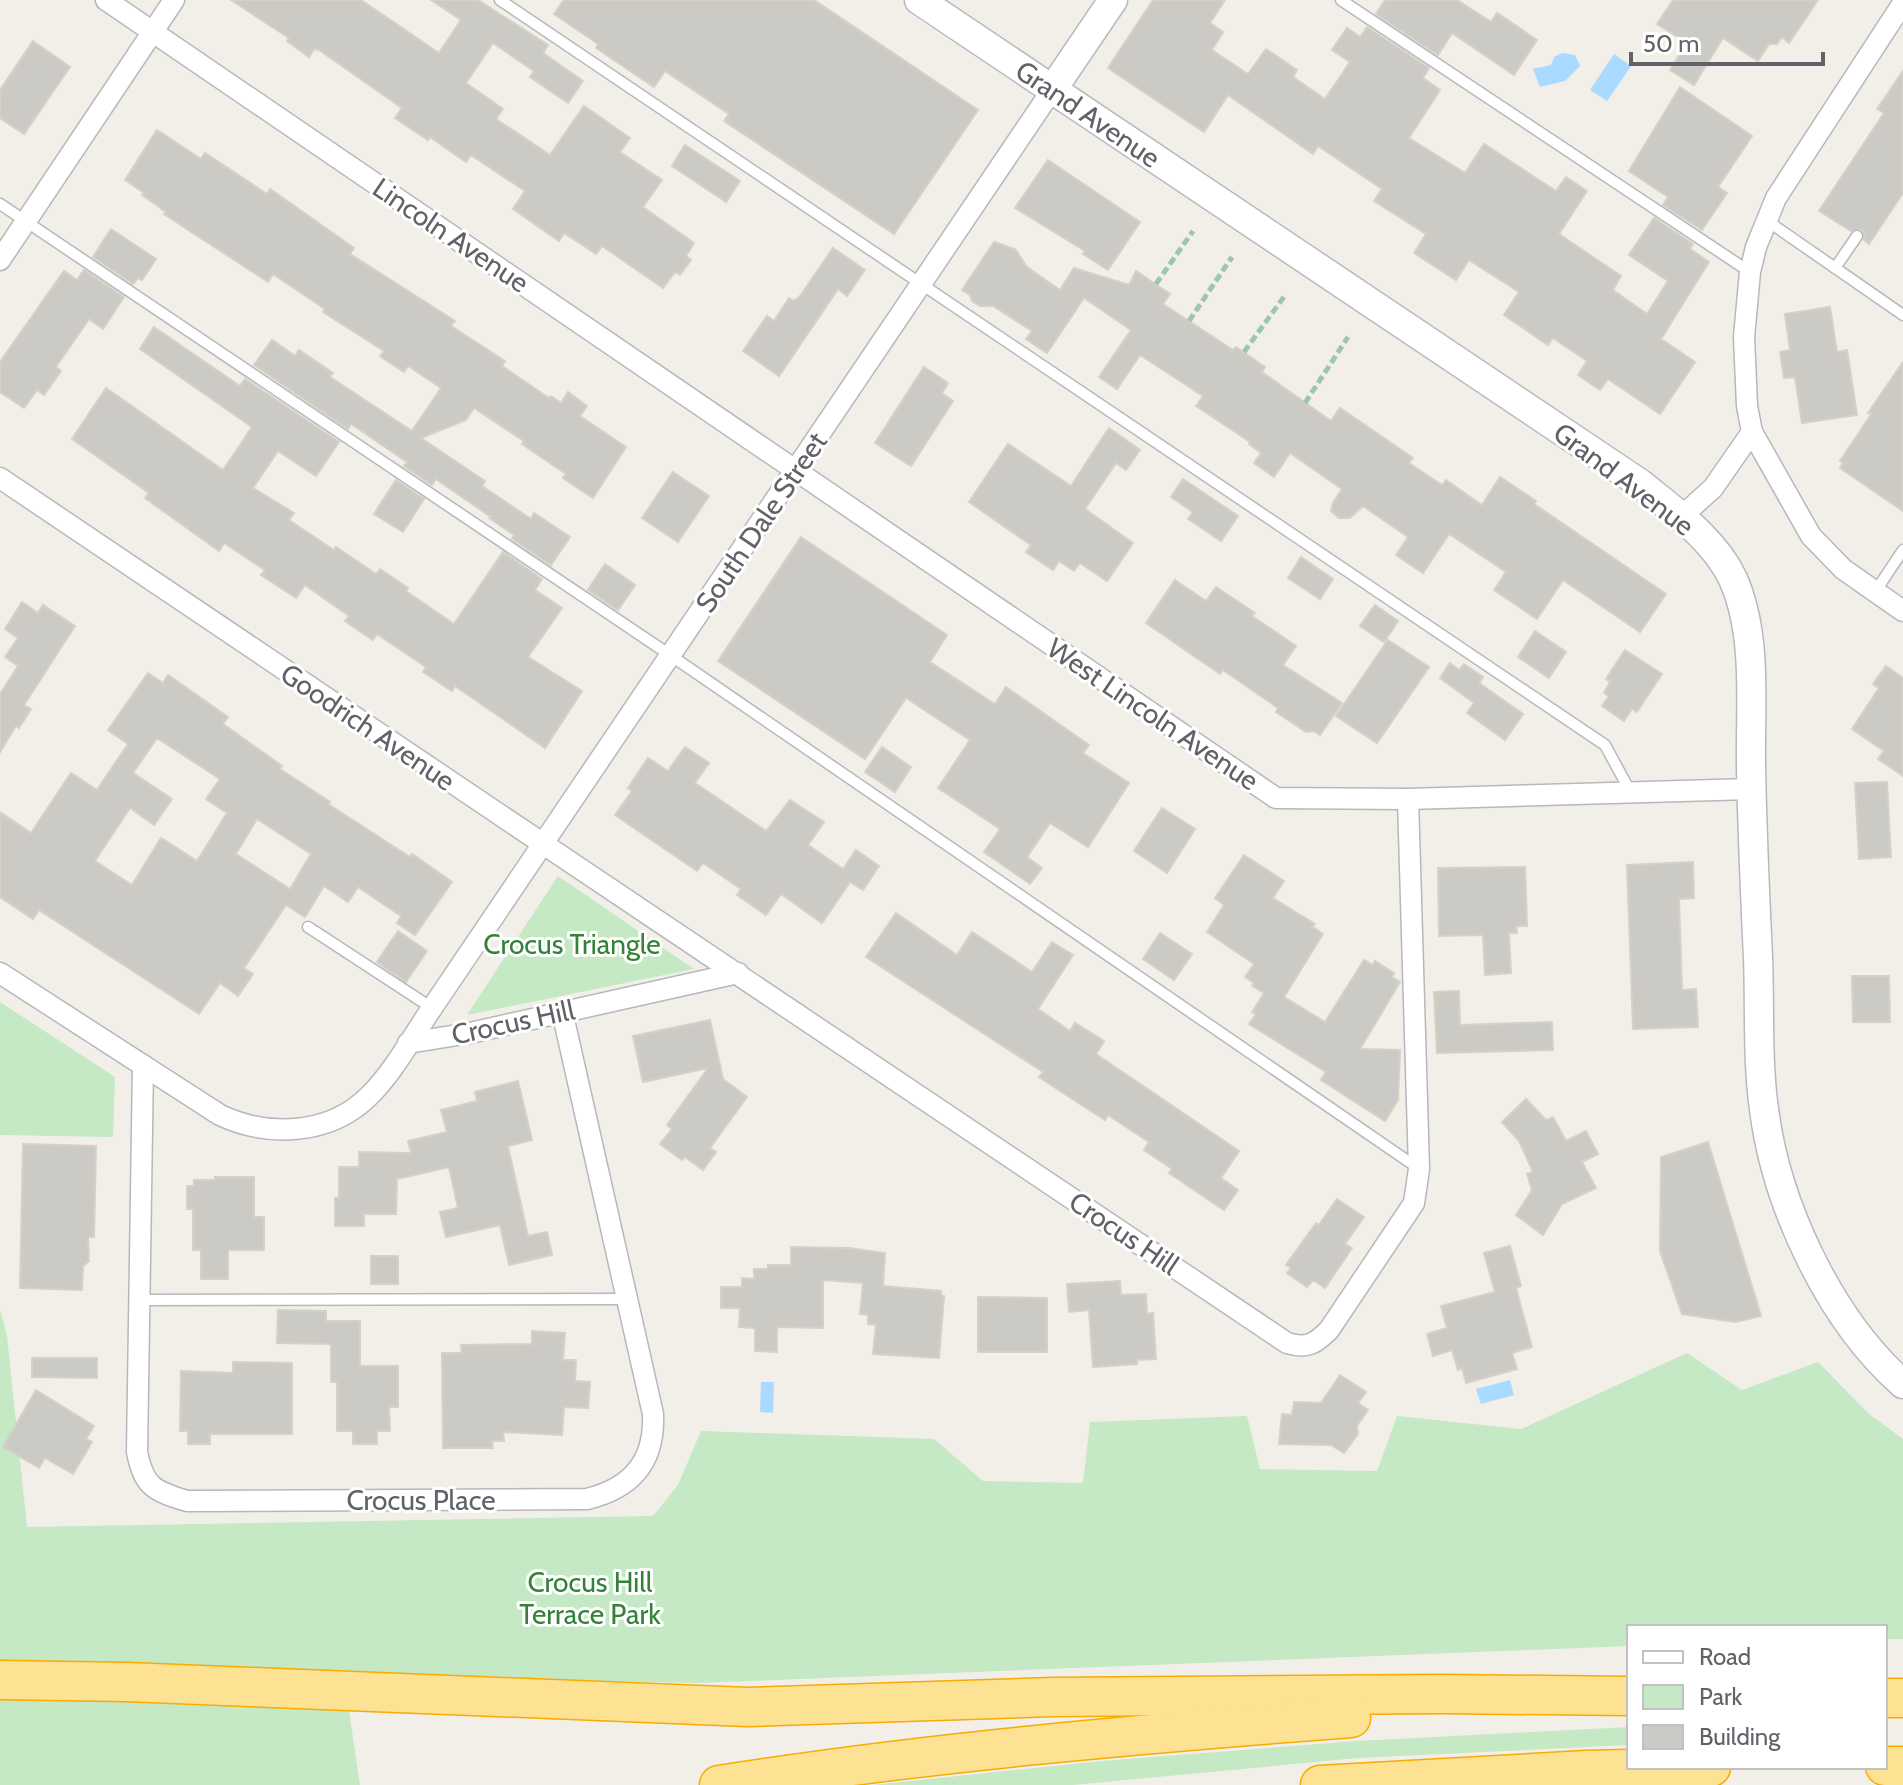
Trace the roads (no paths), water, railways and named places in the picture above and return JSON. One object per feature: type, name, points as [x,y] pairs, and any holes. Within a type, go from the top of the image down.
[{"type":"highway","points":[[0,1680],[127,1682],[748,1707],[1053,1697],[1627,1696]]},
{"type":"highway","points":[[719,1785],[918,1757],[1075,1740],[1368,1717],[1627,1704]]},
{"type":"highway","points":[[1320,1785],[1628,1769]]},
{"type":"main road","name":"Grand Avenue","points":[[919,0],[1641,484],[1708,544],[1732,578],[1749,645],[1763,1108],[1775,1163],[1807,1250],[1834,1299],[1864,1343],[1903,1384]]},
{"type":"main road","name":"South Dale Street","points":[[1052,90],[1113,0]]},
{"type":"street","name":"Lincoln Avenue","points":[[106,0],[795,470]]},
{"type":"street","points":[[0,260],[174,0]]},
{"type":"street","points":[[1903,3],[1785,182],[1766,220],[1750,272],[1744,337],[1747,406],[1752,432],[1811,536],[1829,557],[1903,611]]},
{"type":"street","name":"South Dale Street","points":[[0,973],[236,1123],[264,1130],[292,1130],[320,1125],[345,1114],[368,1097],[432,1008],[1052,90]]},
{"type":"street","points":[[1681,517],[1713,488],[1752,432]]},
{"type":"street","name":"West Lincoln Avenue","points":[[795,470],[1276,798],[1408,799],[1751,789]]},
{"type":"street","name":"Goodrich Avenue","points":[[0,478],[542,845],[738,973]]},
{"type":"street","name":"Crocus Hill","points":[[408,1043],[470,1033],[738,973],[1287,1343],[1299,1347],[1311,1346],[1329,1330],[1414,1203],[1419,1169],[1408,799]]},
{"type":"street","name":"Crocus Place","points":[[143,1065],[137,1452],[142,1476],[161,1493],[187,1501],[587,1499],[622,1486],[636,1473],[646,1457],[653,1431],[653,1414],[562,1011]]},
{"type":"lane","points":[[500,0],[1605,745],[1630,791]]},
{"type":"lane","points":[[1341,0],[1750,272]]},
{"type":"lane","points":[[0,204],[670,655],[1419,1169]]},
{"type":"lane","points":[[1766,220],[1903,315]]},
{"type":"lane","points":[[1835,268],[1857,236]]},
{"type":"lane","points":[[1875,592],[1903,550]]},
{"type":"lane","points":[[308,927],[432,1008]]},
{"type":"lane","points":[[140,1300],[628,1299]]},
{"type":"water","points":[[1562,53],[1575,55],[1580,66],[1565,81],[1540,87],[1533,69],[1551,65],[1554,57]]},
{"type":"water","points":[[1614,54],[1631,66],[1607,101],[1590,90]]},
{"type":"water","points":[[1510,1380],[1514,1395],[1481,1404],[1476,1389]]},
{"type":"water","points":[[761,1382],[774,1382],[773,1413],[760,1412]]},
{"type":"park label","name":"Crocus Triangle","points":[[572,944]]},
{"type":"park label","name":"Crocus Hill Terrace Park","points":[[590,1598]]}]
